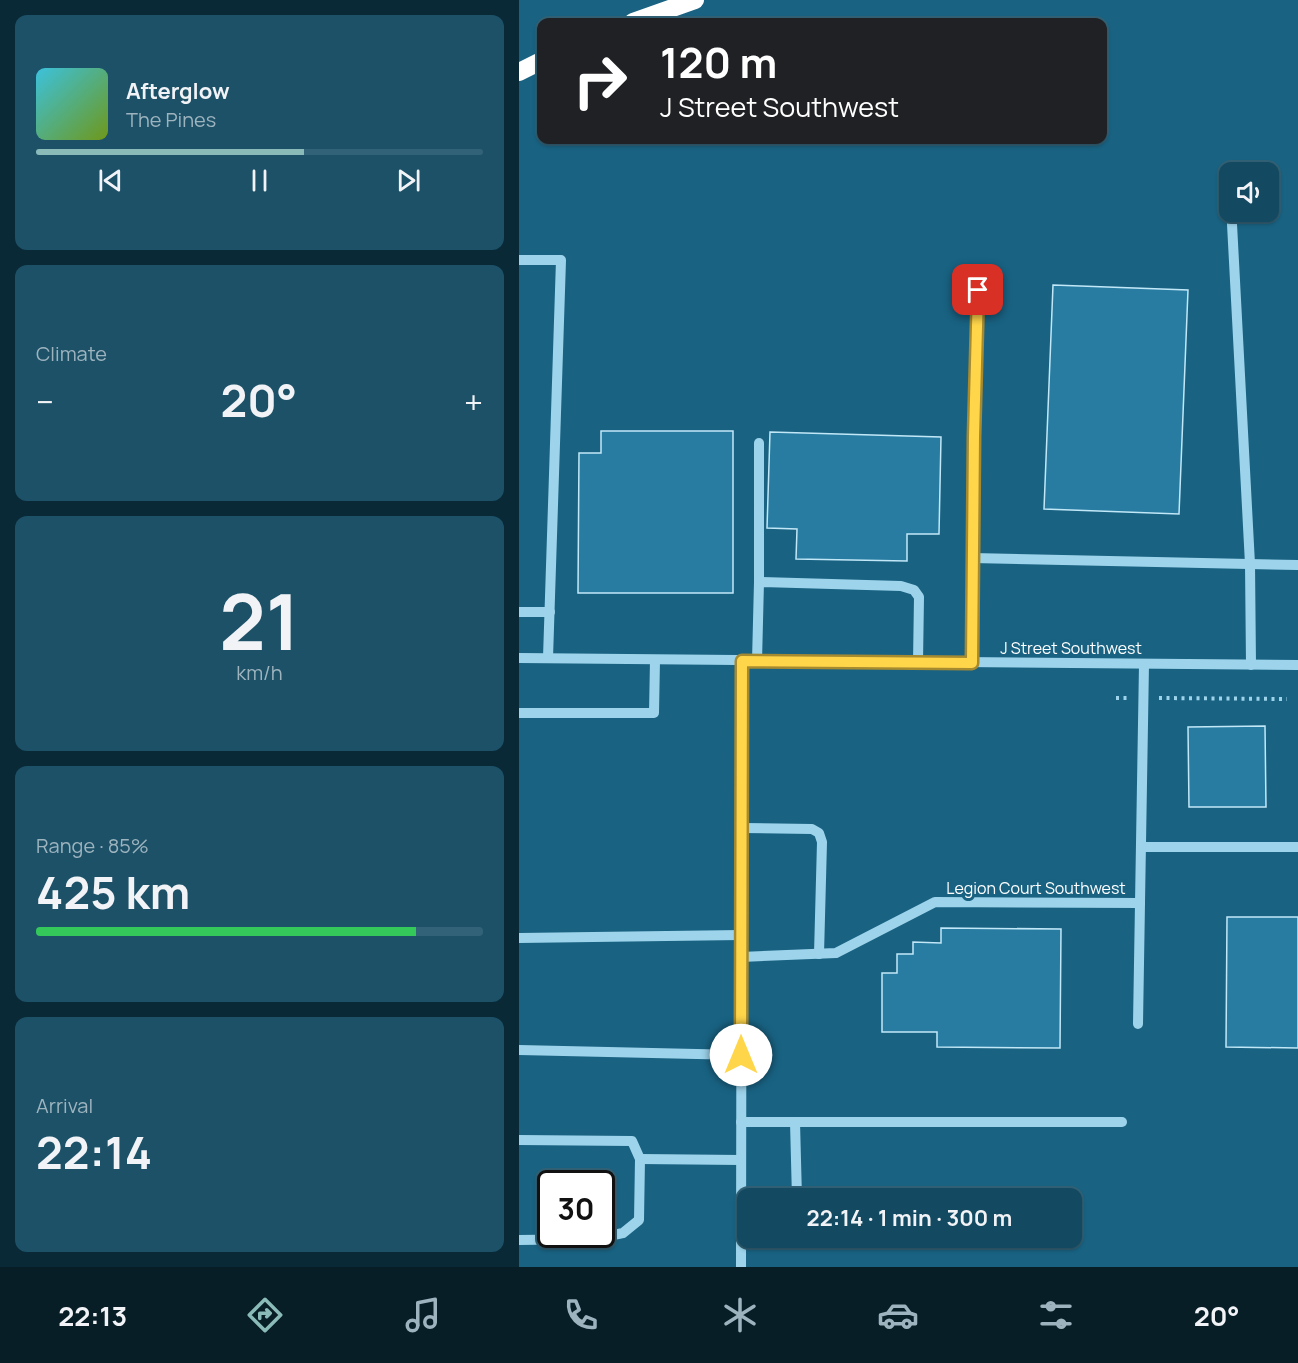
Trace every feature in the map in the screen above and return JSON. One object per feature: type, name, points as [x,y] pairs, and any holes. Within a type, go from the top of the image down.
[{"type":"highway","points":[[644,18],[695,0]]},
{"type":"highway","points":[[519,72],[537,63]]},
{"type":"street","points":[[1232,224],[1250,564],[1251,664]]},
{"type":"street","points":[[519,260],[561,260],[548,658]]},
{"type":"street","points":[[972,663],[978,290]]},
{"type":"street","points":[[757,661],[759,443]]},
{"type":"street","points":[[972,558],[1298,565]]},
{"type":"street","points":[[759,582],[901,586],[914,590],[919,597],[918,662]]},
{"type":"street","points":[[519,612],[550,612]]},
{"type":"street","name":"J Street Southwest","points":[[519,658],[1298,665]]},
{"type":"street","points":[[519,713],[654,713],[655,660]]},
{"type":"street","points":[[741,1188],[742,661]]},
{"type":"street","name":"Legion Court Southwest","points":[[741,957],[836,953],[935,902],[1140,903],[1144,664]]},
{"type":"street","points":[[742,828],[812,829],[819,833],[822,842],[819,954]]},
{"type":"street","points":[[1141,847],[1298,847]]},
{"type":"street","points":[[1138,1024],[1140,903]]},
{"type":"street","points":[[519,938],[741,935]]},
{"type":"street","points":[[519,1050],[741,1055]]},
{"type":"street","points":[[741,1122],[1122,1122]]},
{"type":"street","points":[[795,1122],[797,1188]]},
{"type":"street","points":[[519,1140],[632,1141],[641,1159],[639,1220],[623,1233],[594,1239],[519,1240]]},
{"type":"street","points":[[641,1159],[741,1160]]},
{"type":"street","points":[[741,1248],[741,1267]]},
{"type":"path","points":[[1116,698],[1287,699]]},
{"type":"building","points":[[1053,285],[1188,290],[1179,514],[1044,509]]},
{"type":"building","points":[[601,431],[733,431],[733,593],[578,593],[579,453],[601,453]]},
{"type":"building","points":[[770,432],[941,437],[939,534],[907,534],[907,561],[796,559],[797,529],[767,528]]},
{"type":"building","points":[[1265,726],[1266,807],[1189,807],[1188,727]]},
{"type":"building","points":[[1227,917],[1298,917],[1298,1048],[1226,1047]]},
{"type":"building","points":[[941,928],[1061,929],[1060,1048],[937,1047],[937,1032],[882,1032],[882,973],[897,973],[897,954],[913,954],[913,942],[941,943]]},
{"type":"route","points":[[741,1055],[742,661],[972,663],[978,290]]}]
